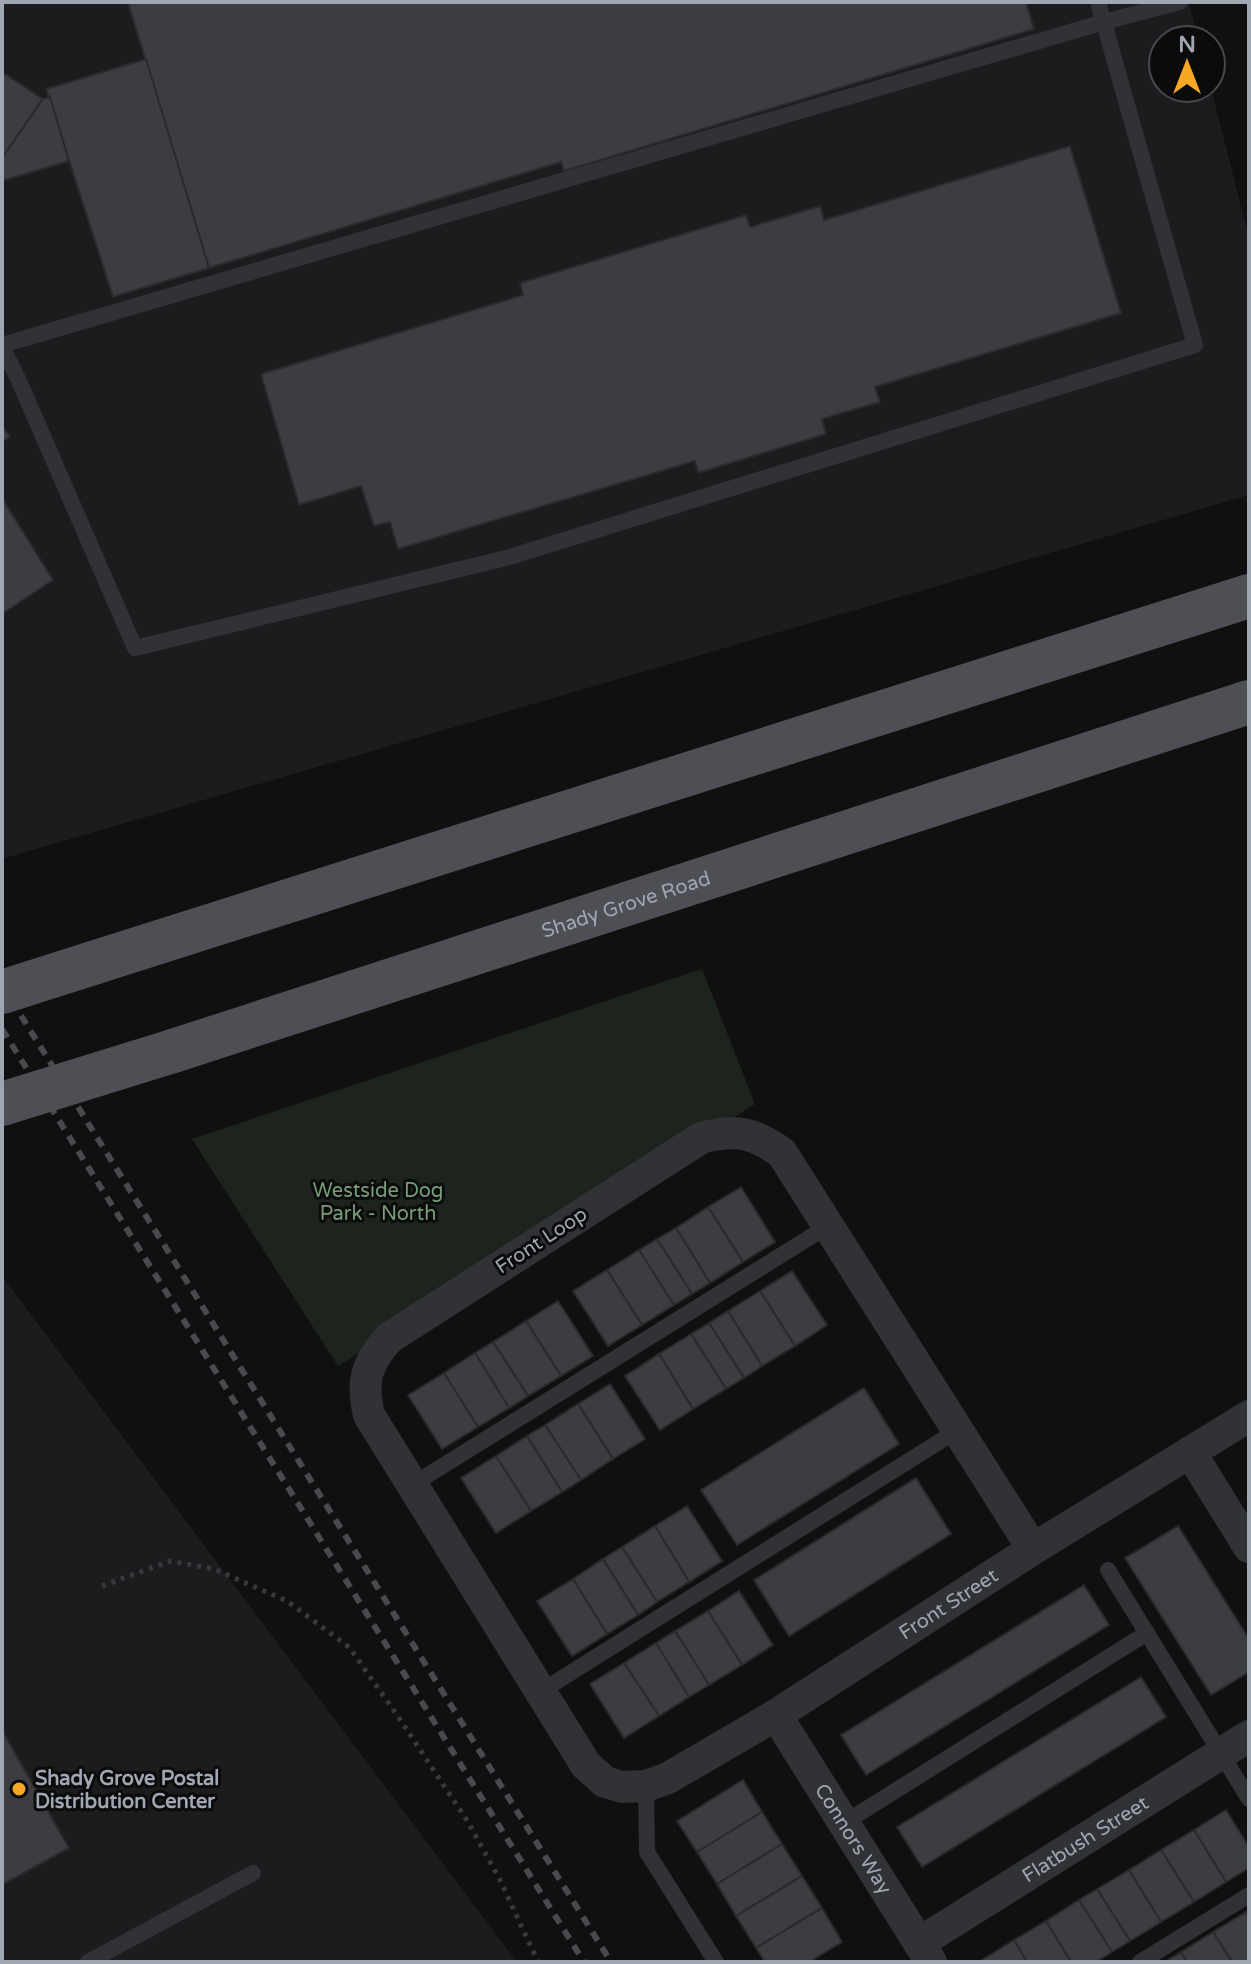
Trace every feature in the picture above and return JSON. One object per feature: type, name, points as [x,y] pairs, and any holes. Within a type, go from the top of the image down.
[{"type":"main road","points":[[2,992],[1249,596]]},
{"type":"main road","name":"Shady Grove Road","points":[[2,1104],[1249,702]]},
{"type":"street","name":"Front Loop","points":[[646,1786],[622,1787],[605,1782],[586,1765],[369,1415],[364,1392],[374,1355],[389,1338],[701,1138],[722,1132],[744,1133],[762,1139],[782,1153],[1033,1549]]},
{"type":"street","name":"Front Street","points":[[646,1786],[668,1778],[776,1715],[1033,1549],[1249,1416]]},
{"type":"street","points":[[1190,1452],[1249,1547]]},
{"type":"street","name":"Connors Way","points":[[776,1715],[925,1952]]},
{"type":"street","name":"Flatbush Street","points":[[925,1952],[1249,1736]]},
{"type":"lane","points":[[1098,2],[1104,22],[1195,345],[506,558],[135,648],[2,346],[1104,22],[1180,2]]},
{"type":"lane","points":[[412,1485],[828,1226]]},
{"type":"lane","points":[[540,1692],[958,1430]]},
{"type":"lane","points":[[1108,1570],[1249,1799]]},
{"type":"lane","points":[[844,1823],[1147,1633]]},
{"type":"lane","points":[[646,1786],[647,1852],[716,1962]]},
{"type":"lane","points":[[88,1962],[253,1873]]},
{"type":"lane","points":[[1140,1962],[1249,1895]]},
{"type":"path","points":[[102,1586],[170,1561],[214,1569],[287,1601],[349,1647],[468,1822],[500,1880],[538,1962]]},
{"type":"shaded area","points":[[2,2],[1189,2],[1194,24],[1147,24],[1147,104],[1215,104],[1249,238],[1249,495],[2,859]]},
{"type":"shaded area","points":[[2,1276],[517,1962],[2,1962]]},
{"type":"green space","name":"Westside Dog Park - North","points":[[702,969],[755,1104],[338,1366],[192,1139]]},
{"type":"building","points":[[1026,2],[1034,29],[564,171],[561,162],[209,268],[128,3]]},
{"type":"building","points":[[146,59],[209,268],[113,297],[46,89]]},
{"type":"building","points":[[2,72],[43,99],[2,158]]},
{"type":"building","points":[[50,97],[69,161],[2,181],[2,158],[43,99]]},
{"type":"building","points":[[1070,146],[1121,313],[875,387],[880,402],[822,419],[826,434],[698,473],[695,461],[398,549],[390,522],[374,526],[361,486],[299,505],[261,374],[523,295],[520,283],[746,215],[750,227],[820,206],[824,220]]},
{"type":"building","points":[[2,425],[10,437],[2,442]]},
{"type":"building","points":[[2,498],[53,580],[2,614]]},
{"type":"building","points":[[741,1187],[775,1242],[743,1262],[708,1207]]},
{"type":"building","points":[[708,1207],[743,1262],[710,1283],[676,1228]]},
{"type":"building","points":[[676,1228],[710,1283],[692,1294],[657,1239]]},
{"type":"building","points":[[657,1239],[692,1294],[674,1305],[639,1250]]},
{"type":"building","points":[[639,1250],[674,1305],[642,1325],[607,1270]]},
{"type":"building","points":[[607,1270],[642,1325],[608,1346],[573,1291]]},
{"type":"building","points":[[792,1271],[827,1325],[795,1346],[760,1291]]},
{"type":"building","points":[[760,1291],[795,1346],[762,1366],[728,1311]]},
{"type":"building","points":[[558,1301],[593,1356],[561,1376],[526,1321]]},
{"type":"building","points":[[728,1311],[762,1366],[744,1378],[709,1323]]},
{"type":"building","points":[[526,1321],[561,1376],[528,1396],[493,1342]]},
{"type":"building","points":[[709,1323],[744,1378],[726,1389],[691,1334]]},
{"type":"building","points":[[691,1334],[726,1389],[693,1409],[659,1354]]},
{"type":"building","points":[[493,1342],[528,1396],[509,1408],[475,1353]]},
{"type":"building","points":[[475,1353],[509,1408],[478,1427],[444,1373]]},
{"type":"building","points":[[659,1354],[693,1409],[660,1430],[625,1376]]},
{"type":"building","points":[[444,1373],[478,1427],[442,1449],[408,1395]]},
{"type":"building","points":[[610,1384],[645,1439],[613,1459],[578,1404]]},
{"type":"building","points":[[864,1388],[899,1444],[737,1545],[701,1490]]},
{"type":"building","points":[[578,1404],[613,1459],[581,1480],[545,1425]]},
{"type":"building","points":[[545,1425],[581,1480],[562,1492],[527,1436]]},
{"type":"building","points":[[527,1436],[562,1492],[531,1511],[496,1456]]},
{"type":"building","points":[[496,1456],[531,1511],[496,1533],[461,1478]]},
{"type":"building","points":[[916,1478],[951,1534],[789,1636],[754,1580]]},
{"type":"building","points":[[687,1506],[722,1561],[689,1582],[655,1526]]},
{"type":"building","points":[[655,1526],[689,1582],[657,1602],[622,1547]]},
{"type":"building","points":[[1178,1526],[1249,1639],[1249,1672],[1211,1695],[1125,1558]]},
{"type":"building","points":[[622,1547],[657,1602],[638,1615],[603,1559]]},
{"type":"building","points":[[603,1559],[638,1615],[607,1634],[573,1579]]},
{"type":"building","points":[[573,1579],[607,1634],[572,1656],[537,1601]]},
{"type":"building","points":[[1084,1585],[1109,1625],[866,1775],[841,1735]]},
{"type":"building","points":[[739,1591],[773,1645],[742,1665],[708,1611]]},
{"type":"building","points":[[708,1611],[742,1665],[709,1685],[675,1631]]},
{"type":"building","points":[[675,1631],[709,1685],[689,1697],[656,1643]]},
{"type":"building","points":[[656,1643],[689,1697],[659,1716],[624,1663]]},
{"type":"building","points":[[624,1663],[659,1716],[624,1738],[590,1684]]},
{"type":"building","points":[[1141,1677],[1166,1717],[922,1867],[897,1827]]},
{"type":"building","name":"Shady Grove Postal Distribution Center","points":[[2,1730],[69,1848],[2,1885]]},
{"type":"building","points":[[743,1780],[762,1812],[697,1852],[677,1821]]},
{"type":"building","points":[[1226,1810],[1249,1847],[1249,1868],[1226,1882],[1194,1830]]},
{"type":"building","points":[[762,1812],[782,1844],[717,1884],[697,1852]]},
{"type":"building","points":[[1194,1830],[1226,1882],[1194,1902],[1161,1850]]},
{"type":"building","points":[[782,1844],[802,1876],[736,1916],[717,1884]]},
{"type":"building","points":[[1161,1850],[1194,1902],[1161,1922],[1129,1870]]},
{"type":"building","points":[[1129,1870],[1161,1922],[1130,1941],[1097,1889]]},
{"type":"building","points":[[802,1876],[822,1908],[756,1948],[736,1916]]},
{"type":"building","points":[[1097,1889],[1130,1941],[1112,1952],[1079,1900]]},
{"type":"building","points":[[1079,1900],[1112,1952],[1096,1962],[1071,1962],[1046,1921]]},
{"type":"building","points":[[822,1908],[842,1942],[809,1962],[765,1962],[756,1948]]},
{"type":"building","points":[[1246,1912],[1249,1918],[1249,1962],[1232,1962],[1213,1932]]},
{"type":"building","points":[[1046,1921],[1071,1962],[1027,1962],[1014,1940]]},
{"type":"building","points":[[1213,1932],[1232,1962],[1187,1962],[1181,1952]]},
{"type":"building","points":[[1014,1940],[1027,1962],[983,1962],[982,1960]]},
{"type":"building","points":[[1181,1952],[1187,1962],[1165,1962]]},
{"type":"railway","points":[[2,985],[611,1962]]},
{"type":"railway","points":[[2,1029],[584,1962]]},
{"type":"place","name":"Shady Grove Postal Distribution Center","points":[[19,1789]]}]
